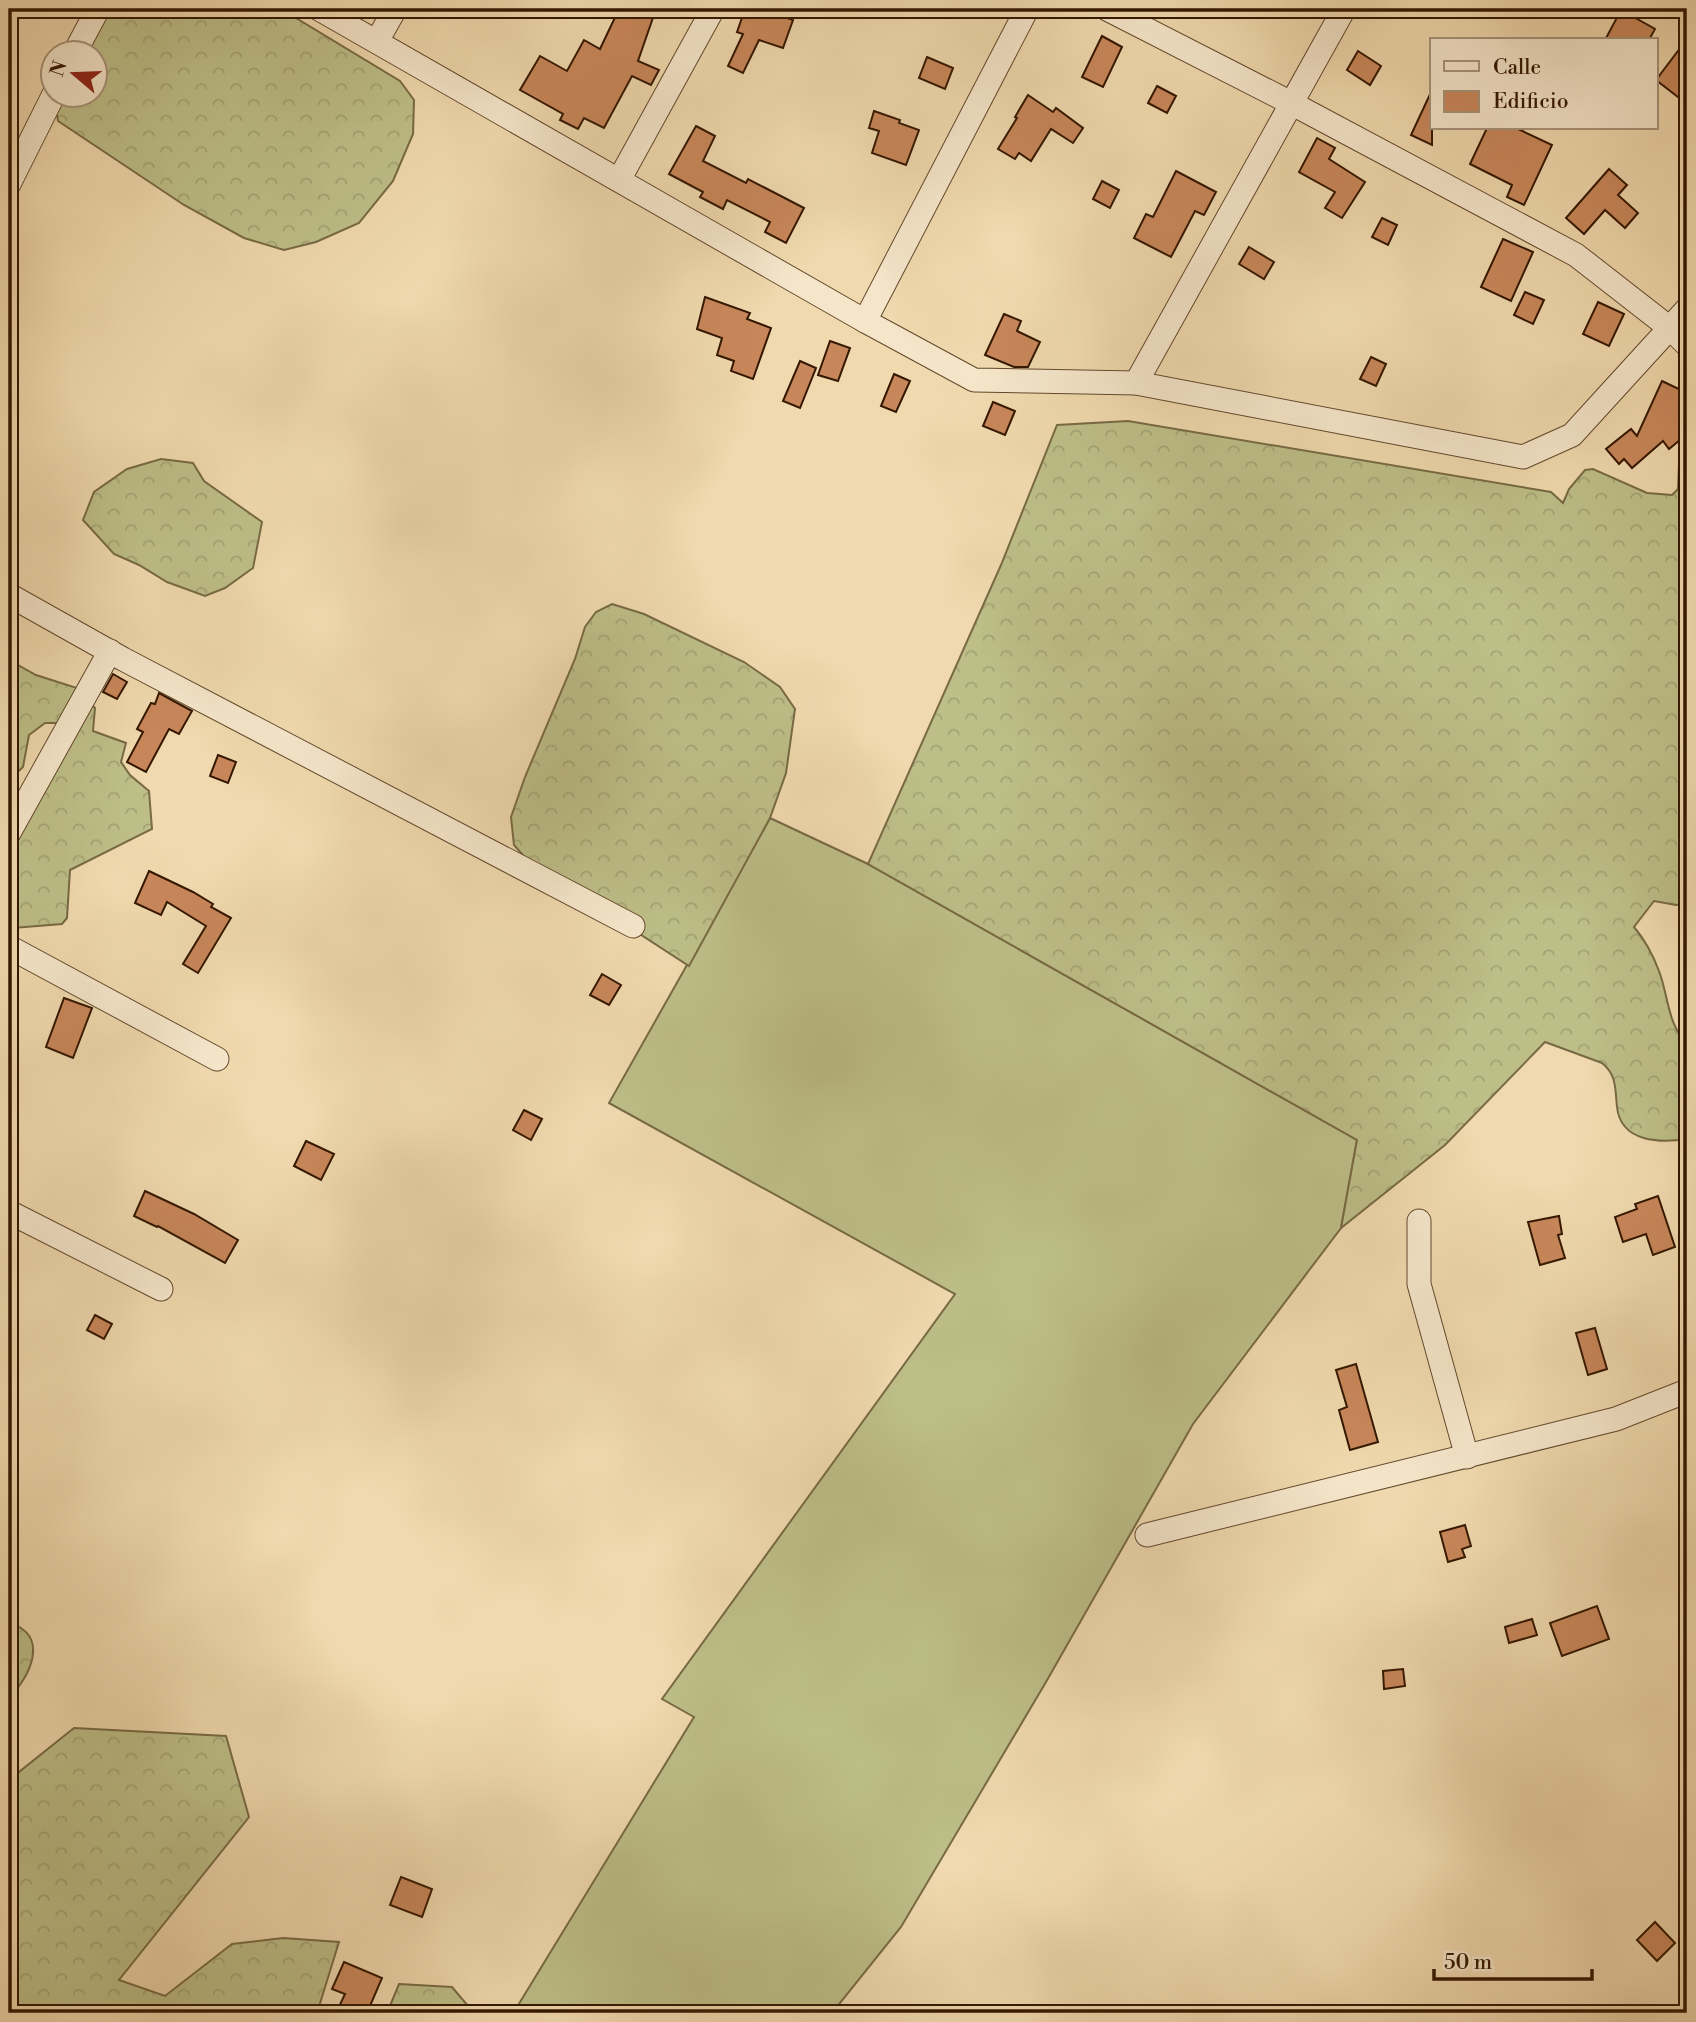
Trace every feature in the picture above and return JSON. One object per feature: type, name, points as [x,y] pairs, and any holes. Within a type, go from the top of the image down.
[{"type":"street","points":[[82,38],[98,9]]},
{"type":"street","points":[[319,9],[865,321],[974,380],[1136,383],[1524,457],[1572,435],[1679,337],[1687,309]]},
{"type":"street","points":[[377,41],[396,9]]},
{"type":"street","points":[[619,180],[713,9]]},
{"type":"street","points":[[865,321],[1027,9]]},
{"type":"street","points":[[1107,9],[1291,103],[1576,255],[1679,337]]},
{"type":"street","points":[[1136,383],[1344,9]]},
{"type":"street","points":[[9,184],[47,108]]},
{"type":"street","points":[[9,594],[110,652],[633,926]]},
{"type":"street","points":[[9,833],[110,652]]},
{"type":"street","points":[[9,947],[216,1059]]},
{"type":"street","points":[[9,1212],[160,1289]]},
{"type":"street","points":[[1419,1221],[1419,1284],[1466,1457]]},
{"type":"street","points":[[1147,1535],[1616,1419],[1687,1391]]},
{"type":"green space","points":[[104,9],[281,9],[400,81],[414,100],[413,134],[393,181],[359,223],[316,242],[284,250],[244,238],[184,205],[58,121],[56,108],[108,108],[108,38],[91,38]]},
{"type":"green space","points":[[1128,421],[1551,492],[1563,503],[1569,489],[1585,470],[1593,469],[1647,493],[1672,495],[1678,489],[1679,463],[1687,454],[1687,904],[1654,901],[1634,927],[1654,959],[1672,1019],[1687,1043],[1687,1139],[1654,1140],[1634,1134],[1620,1119],[1614,1083],[1607,1068],[1602,1063],[1545,1042],[1445,1145],[1341,1228],[1357,1140],[868,864],[1001,565],[1057,425]]},
{"type":"green space","points":[[161,459],[193,463],[204,481],[262,522],[253,568],[225,588],[205,596],[167,582],[114,554],[83,520],[94,492],[127,469]]},
{"type":"green space","points":[[612,604],[644,614],[744,662],[780,687],[795,709],[786,773],[770,818],[689,966],[529,862],[514,845],[511,817],[575,659],[585,627],[596,612]]},
{"type":"green space","points":[[9,660],[36,675],[77,688],[95,708],[93,731],[126,743],[121,762],[130,775],[149,791],[152,829],[70,870],[67,918],[62,924],[13,928],[9,924],[9,833],[63,723],[45,723],[29,735],[23,767],[9,780]]},
{"type":"green space","points":[[770,818],[868,864],[1357,1140],[1341,1228],[1193,1424],[1046,1682],[901,1927],[832,2013],[531,2013],[517,2007],[694,1717],[662,1699],[955,1294],[609,1103]]},
{"type":"green space","points":[[9,1623],[29,1636],[33,1657],[24,1679],[9,1697]]},
{"type":"green space","points":[[74,1728],[226,1736],[249,1817],[119,1980],[165,1996],[232,1944],[283,1938],[339,1942],[317,2013],[9,2013],[9,1787],[19,1772]]},
{"type":"green space","points":[[399,1984],[452,1987],[474,2013],[387,2013]]},
{"type":"building","points":[[619,9],[656,9],[638,61],[659,70],[651,85],[632,76],[604,128],[584,118],[578,129],[560,120],[563,114],[520,90],[540,56],[567,71],[584,40],[600,49]]},
{"type":"building","points":[[745,9],[762,9],[793,20],[783,48],[759,40],[743,73],[728,66],[743,34],[737,32]]},
{"type":"building","points":[[1621,10],[1655,29],[1650,38],[1606,38]]},
{"type":"building","points":[[1102,36],[1122,47],[1103,87],[1082,77]]},
{"type":"building","points":[[1687,39],[1687,104],[1658,82],[1658,77]]},
{"type":"building","points":[[1358,51],[1381,66],[1370,85],[1347,70]]},
{"type":"building","points":[[927,57],[953,68],[945,89],[919,78]]},
{"type":"building","points":[[1157,86],[1176,96],[1167,113],[1148,103]]},
{"type":"building","points":[[1430,94],[1432,145],[1411,135]]},
{"type":"building","points":[[1028,95],[1053,112],[1056,108],[1083,128],[1073,143],[1051,129],[1031,161],[1019,153],[1015,159],[998,149]]},
{"type":"building","points":[[874,111],[919,130],[906,165],[872,153],[879,131],[869,128]]},
{"type":"building","points":[[696,126],[715,136],[703,161],[746,183],[748,179],[804,208],[786,243],[765,232],[770,222],[727,200],[723,209],[700,197],[703,192],[669,174]]},
{"type":"building","points":[[1486,130],[1520,130],[1552,145],[1524,205],[1507,197],[1512,185],[1470,164]]},
{"type":"building","points":[[1317,138],[1335,148],[1329,159],[1365,182],[1342,218],[1325,208],[1335,192],[1299,172]]},
{"type":"building","points":[[1609,169],[1627,185],[1618,195],[1638,213],[1625,228],[1605,210],[1584,234],[1566,218]]},
{"type":"building","points":[[1176,171],[1216,192],[1204,215],[1195,211],[1171,257],[1134,238],[1146,214],[1153,217]]},
{"type":"building","points":[[1102,181],[1119,190],[1110,208],[1093,199]]},
{"type":"building","points":[[1382,218],[1397,225],[1388,245],[1372,237]]},
{"type":"building","points":[[1503,239],[1533,252],[1511,301],[1481,287]]},
{"type":"building","points":[[1249,247],[1274,262],[1264,279],[1239,264]]},
{"type":"building","points":[[1525,292],[1544,300],[1533,324],[1514,315]]},
{"type":"building","points":[[705,297],[750,313],[747,319],[771,328],[753,379],[731,371],[734,361],[717,355],[722,338],[697,329]]},
{"type":"building","points":[[1598,302],[1624,314],[1609,346],[1583,334]]},
{"type":"building","points":[[1004,314],[1021,321],[1017,331],[1040,342],[1028,367],[1014,367],[985,355]]},
{"type":"building","points":[[830,341],[850,348],[838,381],[818,375]]},
{"type":"building","points":[[1371,357],[1386,364],[1376,386],[1360,379]]},
{"type":"building","points":[[800,361],[816,368],[800,408],[783,401]]},
{"type":"building","points":[[894,374],[910,381],[896,412],[881,406]]},
{"type":"building","points":[[1662,381],[1687,393],[1687,434],[1669,449],[1663,441],[1632,468],[1624,459],[1619,464],[1606,449],[1631,429],[1637,436]]},
{"type":"building","points":[[993,402],[1015,411],[1005,435],[983,426]]},
{"type":"building","points":[[113,674],[127,682],[117,699],[103,692]]},
{"type":"building","points":[[159,693],[192,711],[179,734],[169,729],[146,772],[127,762],[143,732],[137,729],[151,703],[155,704]]},
{"type":"building","points":[[218,755],[236,762],[228,783],[210,776]]},
{"type":"building","points":[[149,871],[193,892],[213,904],[211,907],[231,918],[198,973],[183,964],[206,926],[167,902],[161,915],[135,903]]},
{"type":"building","points":[[602,974],[621,985],[609,1005],[590,995]]},
{"type":"building","points":[[64,998],[92,1008],[73,1058],[46,1047]]},
{"type":"building","points":[[524,1110],[542,1119],[531,1140],[513,1130]]},
{"type":"building","points":[[306,1141],[334,1154],[321,1180],[294,1166]]},
{"type":"building","points":[[145,1191],[194,1214],[238,1240],[225,1263],[158,1226],[134,1216]]},
{"type":"building","points":[[1658,1196],[1675,1247],[1653,1255],[1646,1234],[1623,1242],[1615,1217],[1637,1209],[1635,1204]]},
{"type":"building","points":[[1559,1216],[1562,1234],[1558,1235],[1565,1258],[1540,1265],[1528,1222]]},
{"type":"building","points":[[95,1315],[112,1324],[104,1339],[87,1330]]},
{"type":"building","points":[[1595,1328],[1607,1369],[1588,1375],[1576,1333]]},
{"type":"building","points":[[1356,1364],[1378,1442],[1350,1450],[1339,1410],[1347,1407],[1336,1370]]},
{"type":"building","points":[[1465,1525],[1471,1546],[1462,1549],[1465,1557],[1448,1562],[1440,1532]]},
{"type":"building","points":[[1597,1606],[1609,1639],[1562,1656],[1550,1623]]},
{"type":"building","points":[[1532,1619],[1537,1635],[1509,1643],[1505,1627]]},
{"type":"building","points":[[1403,1669],[1405,1686],[1384,1689],[1383,1671]]},
{"type":"building","points":[[401,1877],[432,1889],[422,1917],[390,1905]]},
{"type":"building","points":[[1655,1922],[1675,1943],[1657,1961],[1637,1940]]},
{"type":"building","points":[[344,1962],[382,1978],[367,2013],[336,2013],[345,1994],[332,1989]]}]
